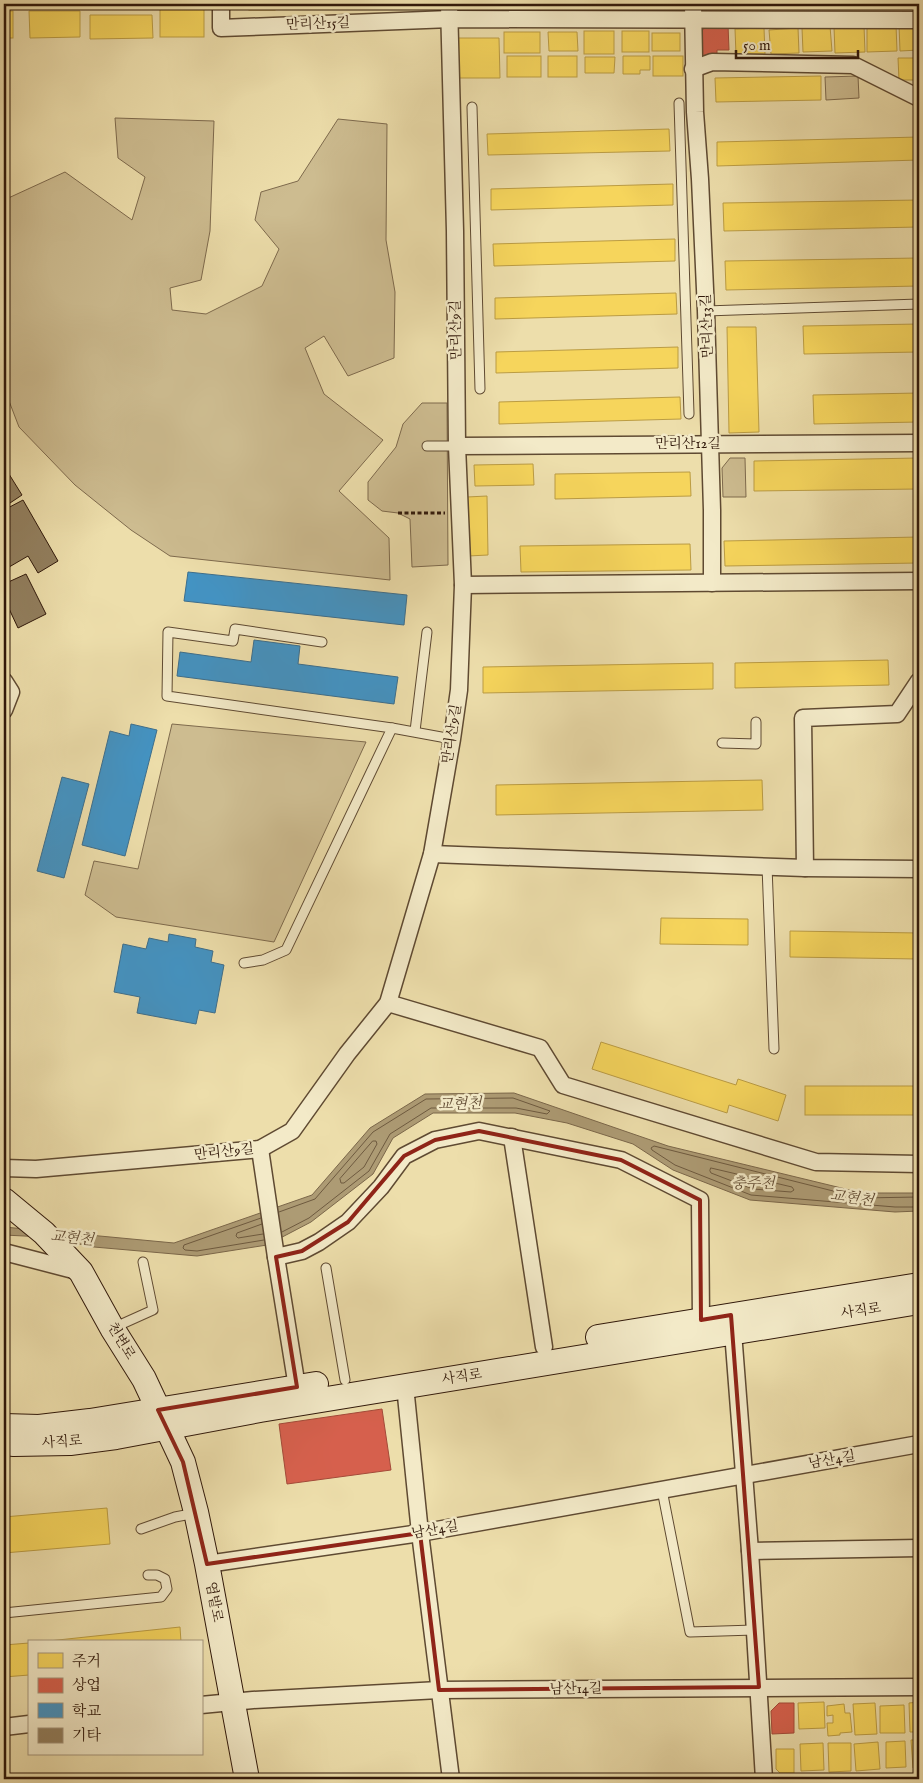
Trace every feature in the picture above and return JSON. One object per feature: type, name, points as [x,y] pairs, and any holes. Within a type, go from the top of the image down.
[{"type":"street","name":"만리산15길","points":[[221,4],[221,28],[450,11],[693,11],[919,20]]},
{"type":"street","name":"만리산9길","points":[[4,1168],[36,1169],[260,1148],[292,1131],[347,1054],[388,1003],[432,854],[459,690],[463,585],[457,446],[466,232],[450,11]]},
{"type":"street","name":"만리산13길","points":[[693,11],[693,70],[685,109],[700,179],[710,444],[712,583]]},
{"type":"street","points":[[693,70],[712,62],[853,65],[919,98]]},
{"type":"street","name":"만리산12길","points":[[457,446],[919,443]]},
{"type":"street","points":[[463,585],[919,581]]},
{"type":"street","points":[[4,681],[10,692],[4,710]]},
{"type":"street","points":[[805,868],[802,718],[897,714],[919,681]]},
{"type":"street","points":[[432,854],[805,868],[919,869]]},
{"type":"street","points":[[388,1003],[540,1048],[563,1085],[816,1162],[919,1164]]},
{"type":"street","points":[[276,1257],[302,1250],[319,1242],[348,1222],[381,1187],[404,1156],[435,1140],[479,1131],[620,1160],[700,1200],[701,1320]]},
{"type":"street","points":[[512,1137],[544,1347]]},
{"type":"street","points":[[260,1148],[297,1387]]},
{"type":"street","name":"천변로","points":[[5,1201],[44,1233],[82,1272],[112,1328],[144,1379],[163,1419]]},
{"type":"street","points":[[4,1252],[82,1272]]},
{"type":"street","name":"사직로","points":[[4,1426],[39,1427],[232,1415],[405,1386],[919,1285]]},
{"type":"street","name":"사직로","points":[[4,1443],[70,1443],[297,1387],[701,1320],[732,1323],[919,1302]]},
{"type":"street","points":[[732,1323],[750,1551],[764,1779]]},
{"type":"street","points":[[405,1386],[420,1533],[451,1779]]},
{"type":"street","name":"염밭로","points":[[163,1419],[183,1462],[196,1512],[234,1701],[247,1779]]},
{"type":"street","name":"남산4길","points":[[207,1564],[420,1533],[919,1444]]},
{"type":"street","points":[[750,1551],[919,1548]]},
{"type":"street","name":"남산14길","points":[[202,1705],[234,1701],[439,1690],[919,1687]]},
{"type":"street","points":[[4,1727],[28,1724]]},
{"type":"lane","points":[[472,107],[466,232],[480,389]]},
{"type":"lane","points":[[685,109],[689,414]]},
{"type":"lane","points":[[706,311],[919,304]]},
{"type":"lane","points":[[427,446],[457,446]]},
{"type":"lane","points":[[322,642],[235,629],[233,641],[168,632],[167,696],[416,731],[452,739]]},
{"type":"lane","points":[[416,731],[428,632]]},
{"type":"lane","points":[[722,744],[756,744],[756,722]]},
{"type":"lane","points":[[244,963],[263,960],[286,950],[392,728]]},
{"type":"lane","points":[[767,866],[774,1049]]},
{"type":"lane","points":[[112,1328],[153,1310],[144,1262]]},
{"type":"lane","points":[[326,1268],[345,1380]]},
{"type":"lane","points":[[662,1490],[690,1632],[754,1630]]},
{"type":"lane","points":[[141,1530],[175,1517],[196,1512]]},
{"type":"lane","points":[[4,1612],[161,1597],[167,1589],[165,1579],[156,1575],[148,1575]]},
{"type":"path","points":[[398,513],[447,513]]},
{"type":"highlighted area","points":[[479,1131],[621,1160],[700,1200],[701,1320],[731,1315],[759,1687],[439,1690],[420,1533],[207,1564],[183,1462],[158,1410],[297,1387],[276,1257],[302,1251],[348,1222],[404,1156],[435,1140]]},
{"type":"shaded area","points":[[858,76],[859,98],[826,100],[825,77]]},
{"type":"shaded area","points":[[115,118],[214,121],[210,231],[201,280],[170,288],[172,310],[206,314],[262,286],[279,249],[255,220],[261,192],[298,181],[338,119],[387,124],[386,240],[395,292],[394,358],[348,376],[324,336],[305,348],[324,394],[383,440],[339,491],[389,538],[390,580],[170,556],[131,530],[75,485],[19,427],[4,388],[4,200],[65,172],[132,220],[145,177],[118,158]]},
{"type":"shaded area","points":[[422,403],[447,403],[448,565],[412,567],[410,519],[398,513],[382,511],[368,500],[368,482],[396,447],[403,424]]},
{"type":"shaded area","points":[[730,458],[745,458],[746,497],[723,497],[722,468]]},
{"type":"shaded area","points":[[172,724],[366,742],[274,942],[116,917],[85,895],[94,861],[138,869]]},
{"type":"water","name":"충주천","points":[[514,1093],[668,1146],[862,1193],[919,1193],[919,1211],[895,1212],[750,1200],[673,1170],[633,1144],[567,1123],[515,1113],[433,1113],[393,1138],[373,1174],[311,1222],[267,1245],[197,1256],[94,1247],[44,1237],[4,1235],[4,1227],[174,1243],[312,1195],[370,1128],[425,1094]]},
{"type":"building: 주거","points":[[249,4],[275,4],[275,10],[249,10]]},
{"type":"building: 주거","points":[[515,4],[530,4],[526,11],[515,11]]},
{"type":"building: 주거","points":[[580,4],[609,4],[609,7],[580,7]]},
{"type":"building: 주거","points":[[617,4],[646,4],[646,10],[617,10]]},
{"type":"building: 주거","points":[[651,4],[661,4],[661,9],[651,10]]},
{"type":"building: 주거","points":[[769,4],[798,4],[798,6],[769,6]]},
{"type":"building: 주거","points":[[160,6],[204,6],[204,37],[160,37]]},
{"type":"building: 주거","points":[[4,11],[13,11],[13,38],[4,38]]},
{"type":"building: 주거","points":[[29,11],[80,11],[80,37],[30,38]]},
{"type":"building: 주거","points":[[90,15],[152,15],[153,38],[90,39]]},
{"type":"building: 주거","points":[[919,24],[919,50],[900,51],[899,25]]},
{"type":"building: 주거","points":[[896,25],[897,51],[867,52],[867,26]]},
{"type":"building: 주거","points":[[830,26],[832,51],[803,52],[802,28]]},
{"type":"building: 주거","points":[[864,26],[865,52],[835,53],[834,27]]},
{"type":"building: 주거","points":[[764,28],[765,54],[736,55],[735,29]]},
{"type":"building: 주거","points":[[798,28],[799,53],[771,54],[769,30]]},
{"type":"building: 주거","points":[[584,31],[614,31],[614,54],[584,54]]},
{"type":"building: 주거","points":[[622,31],[649,31],[649,52],[622,52]]},
{"type":"building: 주거","points":[[504,32],[540,32],[540,53],[504,53]]},
{"type":"building: 주거","points":[[548,32],[577,32],[578,51],[549,51]]},
{"type":"building: 주거","points":[[652,33],[680,33],[680,51],[652,51]]},
{"type":"building: 주거","points":[[456,38],[499,38],[500,78],[456,78]]},
{"type":"building: 주거","points":[[507,56],[541,56],[541,77],[507,77]]},
{"type":"building: 주거","points":[[548,56],[577,56],[577,77],[548,77]]},
{"type":"building: 주거","points":[[623,56],[650,56],[650,70],[640,70],[640,74],[623,74]]},
{"type":"building: 주거","points":[[653,56],[683,56],[683,76],[653,76]]},
{"type":"building: 주거","points":[[585,57],[615,57],[614,73],[585,73]]},
{"type":"building: 주거","points":[[898,58],[919,58],[919,88],[916,88],[915,80],[899,80]]},
{"type":"building: 주거","points":[[821,76],[821,100],[716,102],[715,78]]},
{"type":"building: 주거","points":[[669,129],[670,151],[488,155],[487,134]]},
{"type":"building: 주거","points":[[919,137],[919,160],[717,166],[717,142]]},
{"type":"building: 주거","points":[[673,184],[673,205],[491,210],[491,189]]},
{"type":"building: 주거","points":[[919,200],[919,227],[724,231],[723,203]]},
{"type":"building: 주거","points":[[675,239],[675,261],[494,266],[493,244]]},
{"type":"building: 주거","points":[[919,258],[919,286],[726,290],[725,261]]},
{"type":"building: 주거","points":[[676,293],[677,314],[495,319],[495,298]]},
{"type":"building: 주거","points":[[919,324],[919,352],[804,354],[803,326]]},
{"type":"building: 주거","points":[[727,327],[756,327],[759,432],[729,433]]},
{"type":"building: 주거","points":[[678,347],[678,368],[496,373],[496,352]]},
{"type":"building: 주거","points":[[919,393],[919,422],[814,424],[813,395]]},
{"type":"building: 주거","points":[[680,397],[681,419],[499,424],[499,402]]},
{"type":"building: 주거","points":[[919,458],[919,489],[754,491],[754,461]]},
{"type":"building: 주거","points":[[533,464],[534,485],[475,486],[474,465]]},
{"type":"building: 주거","points":[[690,472],[691,496],[555,499],[555,474]]},
{"type":"building: 주거","points":[[487,496],[488,555],[468,556],[467,497]]},
{"type":"building: 주거","points":[[919,537],[919,563],[725,566],[724,541]]},
{"type":"building: 주거","points":[[690,544],[691,570],[521,572],[520,546]]},
{"type":"building: 주거","points":[[888,660],[889,685],[735,688],[735,663]]},
{"type":"building: 주거","points":[[713,663],[713,689],[483,693],[483,667]]},
{"type":"building: 주거","points":[[762,780],[763,810],[496,815],[496,785]]},
{"type":"building: 주거","points":[[661,918],[748,919],[748,945],[660,944]]},
{"type":"building: 주거","points":[[790,931],[919,933],[919,959],[790,957]]},
{"type":"building: 주거","points":[[601,1042],[736,1085],[738,1079],[786,1095],[778,1121],[729,1105],[727,1113],[592,1069]]},
{"type":"building: 주거","points":[[805,1086],[919,1086],[919,1115],[805,1115]]},
{"type":"building: 주거","points":[[107,1508],[110,1544],[4,1553],[4,1517]]},
{"type":"building: 주거","points":[[180,1627],[181,1640],[58,1640]]},
{"type":"building: 주거","points":[[28,1643],[28,1675],[4,1677],[4,1645]]},
{"type":"building: 주거","points":[[824,1702],[825,1728],[799,1729],[798,1703]]},
{"type":"building: 주거","points":[[919,1702],[919,1732],[910,1732],[909,1703]]},
{"type":"building: 주거","points":[[875,1703],[877,1734],[855,1735],[853,1704]]},
{"type":"building: 주거","points":[[844,1704],[845,1713],[850,1713],[852,1732],[828,1736],[827,1723],[833,1723],[833,1715],[827,1716],[827,1706]]},
{"type":"building: 주거","points":[[904,1705],[905,1733],[880,1733],[880,1706]]},
{"type":"building: 주거","points":[[911,1740],[919,1740],[919,1768],[913,1768]]},
{"type":"building: 주거","points":[[905,1741],[906,1767],[886,1768],[886,1742]]},
{"type":"building: 주거","points":[[878,1742],[880,1769],[856,1771],[854,1744]]},
{"type":"building: 주거","points":[[823,1743],[824,1770],[801,1771],[800,1744]]},
{"type":"building: 주거","points":[[828,1743],[851,1743],[851,1771],[829,1772]]},
{"type":"building: 주거","points":[[776,1749],[794,1749],[794,1773],[780,1773],[776,1769]]},
{"type":"building: 상업","points":[[728,25],[729,50],[717,50],[717,57],[698,61],[696,36],[706,27]]},
{"type":"building: 상업","points":[[382,1409],[391,1470],[287,1484],[279,1424]]},
{"type":"building: 상업","points":[[779,1703],[794,1703],[794,1733],[772,1734],[771,1711]]},
{"type":"building: 학교","points":[[188,572],[407,595],[404,625],[184,601]]},
{"type":"building: 학교","points":[[254,640],[300,646],[298,664],[398,677],[394,704],[177,676],[180,652],[251,662]]},
{"type":"building: 학교","points":[[131,724],[157,730],[125,856],[82,845],[110,731],[129,736]]},
{"type":"building: 학교","points":[[62,777],[89,784],[64,878],[37,871]]},
{"type":"building: 학교","points":[[169,934],[196,939],[195,947],[213,951],[211,962],[224,965],[215,1013],[199,1010],[196,1024],[137,1013],[140,997],[114,992],[123,944],[146,949],[149,938],[168,942]]},
{"type":"building: 기타","points":[[4,466],[22,495],[4,507]]},
{"type":"building: 기타","points":[[23,500],[58,561],[38,573],[28,556],[4,570],[4,510]]},
{"type":"building: 기타","points":[[26,574],[46,614],[18,628],[4,598],[4,584]]},
{"type":"water label","name":"교현천","points":[[460,1104]]},
{"type":"water label","name":"교현천","points":[[852,1198]]},
{"type":"water label","name":"교현천","points":[[72,1238]]}]
